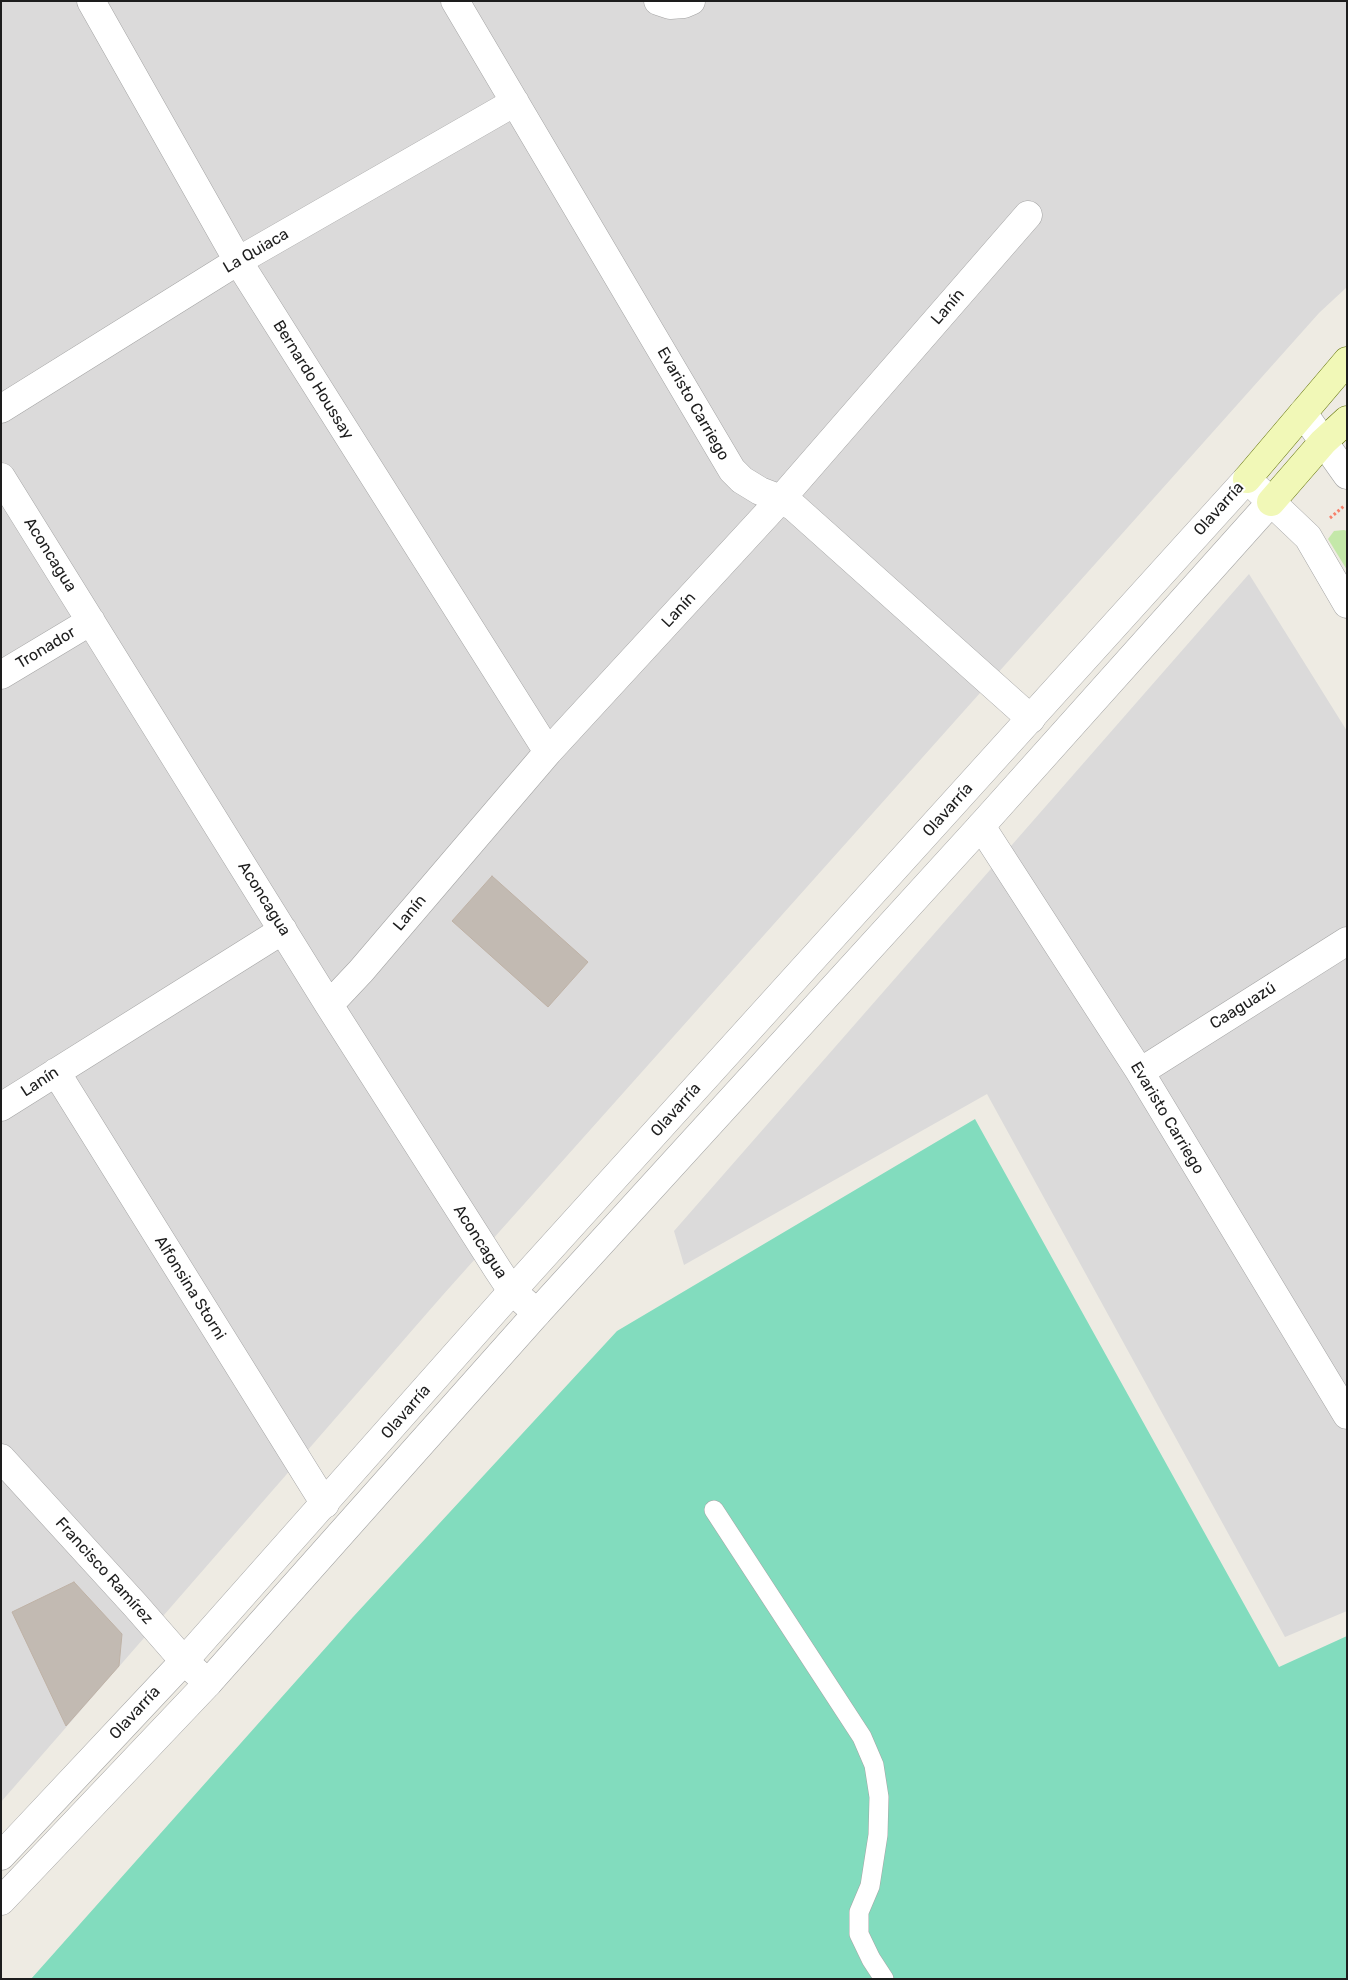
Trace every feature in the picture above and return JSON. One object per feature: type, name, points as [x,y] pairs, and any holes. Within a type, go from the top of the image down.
[{"type":"main road","name":"Olavarría","points":[[1246,479],[1347,361]]},
{"type":"main road","name":"Olavarría","points":[[1271,502],[1324,442],[1347,420]]},
{"type":"street","name":"Bernardo Houssay","points":[[91,1],[238,261],[548,752]]},
{"type":"street","name":"Evaristo Carriego","points":[[454,1],[732,470],[742,480],[760,491],[781,499],[794,507],[1031,719]]},
{"type":"street","points":[[658,1],[670,5],[684,4],[691,1]]},
{"type":"street","name":"La Quiaca","points":[[1,409],[238,261],[515,102]]},
{"type":"street","name":"Lanín","points":[[330,1005],[548,752],[781,499],[1028,215]]},
{"type":"street","points":[[1303,413],[1347,475]]},
{"type":"street","name":"Aconcagua","points":[[1,477],[330,1005],[512,1291],[537,1313]]},
{"type":"street","points":[[1246,479],[1308,537],[1347,604]]},
{"type":"street","name":"Olavarría","points":[[1,1856],[184,1662],[512,1291],[1246,479]]},
{"type":"street","name":"Olavarría","points":[[1,1901],[208,1683],[537,1313],[981,826],[1271,502]]},
{"type":"street","name":"Tronador","points":[[1,675],[91,622]]},
{"type":"street","name":"Evaristo Carriego","points":[[981,826],[1140,1072],[1347,1415]]},
{"type":"street","name":"Lanín","points":[[1,1107],[283,930]]},
{"type":"street","name":"Caaguazú","points":[[1140,1072],[1347,941]]},
{"type":"street","name":"Alfonsina Storni","points":[[56,1072],[325,1504]]},
{"type":"street","name":"Francisco Ramírez","points":[[1,1458],[130,1599],[184,1662],[208,1683]]},
{"type":"lane","points":[[714,1510],[862,1737],[874,1764],[879,1797],[878,1835],[870,1886],[859,1912],[859,1934],[871,1959],[884,1979]]},
{"type":"shaded area","points":[[1,1],[1347,1],[1347,287],[1319,313],[442,1296],[1,1802]]},
{"type":"shaded area","points":[[1249,574],[1347,731],[1347,1611],[1285,1637],[987,1094],[684,1265],[674,1231]]},
{"type":"green space","points":[[1334,531],[1347,531],[1347,570],[1328,539]]},
{"type":"green space","points":[[975,1119],[1279,1667],[1347,1636],[1347,1979],[31,1979],[353,1617],[617,1331]]},
{"type":"building","points":[[492,876],[588,962],[548,1007],[452,921]]},
{"type":"building","points":[[74,1582],[122,1634],[119,1666],[66,1726],[12,1612]]}]
